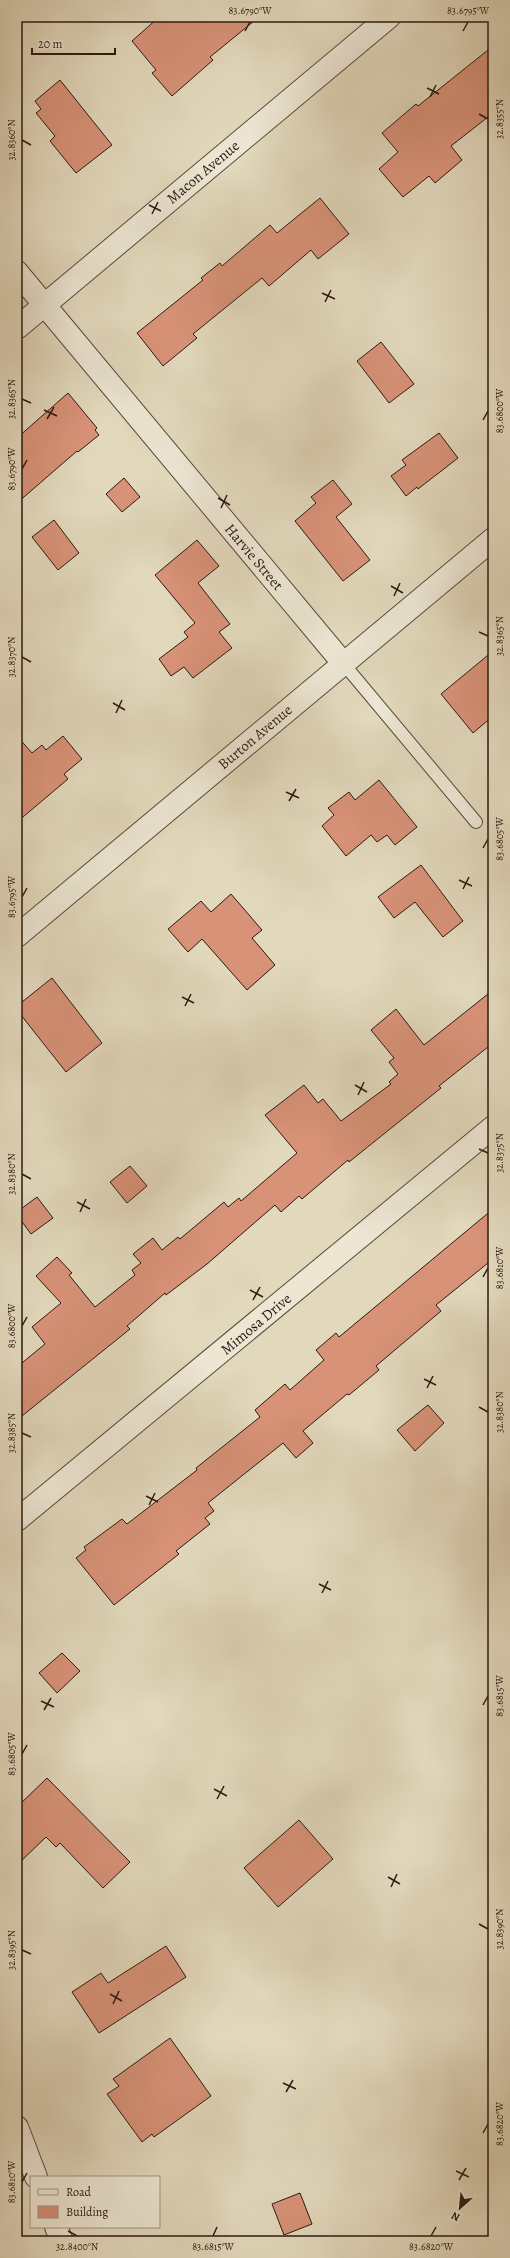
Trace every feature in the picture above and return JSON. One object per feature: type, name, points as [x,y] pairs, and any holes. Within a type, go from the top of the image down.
[{"type":"street","name":"Macon Avenue","points":[[17,328],[389,17]]},
{"type":"street","name":"Harvie Street","points":[[17,272],[343,663]]},
{"type":"street","name":"Burton Avenue","points":[[17,936],[493,539]]},
{"type":"street","name":"Mimosa Drive","points":[[17,1520],[493,1127]]},
{"type":"street","points":[[17,2127],[36,2176]]},
{"type":"street","points":[[56,2228],[62,2241]]},
{"type":"lane","name":"Harvie Street","points":[[343,663],[476,822]]},
{"type":"building","points":[[159,17],[259,17],[210,57],[213,60],[172,96],[152,73],[156,70],[132,41]]},
{"type":"building","points":[[493,46],[493,113],[451,146],[462,160],[435,183],[429,176],[403,197],[379,169],[398,152],[382,133],[416,104],[418,106]]},
{"type":"building","points":[[60,80],[112,145],[76,173],[50,141],[55,136],[36,113],[41,109],[35,101]]},
{"type":"building","points":[[320,198],[349,234],[318,259],[311,250],[269,286],[262,278],[193,334],[197,338],[163,366],[137,333],[203,280],[201,278],[220,263],[222,266],[270,225],[277,233]]},
{"type":"building","points":[[381,342],[414,384],[389,403],[357,361]]},
{"type":"building","points":[[68,393],[97,428],[95,430],[99,435],[78,452],[77,451],[17,503],[17,438]]},
{"type":"building","points":[[439,433],[458,458],[418,489],[417,487],[406,496],[391,476],[406,465],[402,460]]},
{"type":"building","points":[[124,478],[140,497],[122,512],[106,494]]},
{"type":"building","points":[[333,480],[352,504],[336,517],[370,560],[343,581],[295,521],[316,503],[311,497]]},
{"type":"building","points":[[54,520],[79,553],[58,570],[32,537]]},
{"type":"building","points":[[197,540],[219,566],[198,583],[230,624],[219,632],[232,648],[193,678],[184,667],[171,676],[159,659],[188,637],[184,632],[195,623],[155,575]]},
{"type":"building","points":[[493,651],[493,716],[473,733],[441,694]]},
{"type":"building","points":[[17,736],[32,753],[42,745],[46,750],[63,736],[82,759],[64,774],[68,779],[17,822]]},
{"type":"building","points":[[379,780],[417,827],[395,845],[387,835],[377,842],[371,835],[346,856],[322,826],[334,815],[328,808],[349,792],[355,800]]},
{"type":"building","points":[[421,865],[463,921],[443,937],[415,902],[394,918],[378,897]]},
{"type":"building","points":[[231,894],[262,930],[252,938],[275,965],[247,990],[202,939],[188,952],[168,929],[201,901],[211,912]]},
{"type":"building","points":[[52,978],[102,1043],[66,1072],[17,1010],[17,1006]]},
{"type":"building","points":[[493,990],[493,1043],[439,1086],[441,1088],[349,1162],[348,1160],[302,1199],[299,1196],[281,1212],[275,1205],[207,1264],[166,1295],[165,1293],[127,1326],[130,1329],[17,1420],[17,1367],[45,1344],[32,1327],[61,1303],[36,1276],[57,1257],[72,1273],[69,1275],[95,1307],[135,1275],[132,1270],[141,1263],[133,1254],[153,1238],[162,1250],[178,1237],[180,1239],[224,1202],[228,1207],[239,1198],[241,1201],[297,1153],[265,1115],[304,1085],[318,1103],[323,1099],[341,1121],[391,1084],[389,1082],[398,1074],[389,1062],[394,1058],[371,1030],[396,1009],[424,1045]]},
{"type":"building","points":[[130,1166],[147,1186],[127,1203],[110,1182]]},
{"type":"building","points":[[37,1197],[53,1218],[31,1234],[17,1215],[17,1212]]},
{"type":"building","points":[[493,1209],[493,1259],[436,1305],[441,1311],[376,1366],[379,1370],[349,1395],[347,1394],[303,1431],[313,1443],[296,1458],[283,1443],[208,1503],[214,1511],[205,1518],[210,1524],[176,1551],[179,1554],[114,1605],[76,1558],[86,1550],[84,1547],[122,1519],[127,1524],[197,1470],[196,1468],[260,1417],[255,1410],[285,1384],[290,1390],[324,1360],[316,1350],[336,1333],[339,1337]]},
{"type":"building","points":[[428,1405],[444,1423],[415,1451],[397,1430]]},
{"type":"building","points":[[62,1653],[80,1671],[57,1693],[39,1673]]},
{"type":"building","points":[[47,1778],[130,1862],[103,1888],[60,1843],[56,1847],[46,1837],[17,1865],[17,1807]]},
{"type":"building","points":[[299,1820],[333,1859],[278,1907],[244,1868]]},
{"type":"building","points":[[166,1946],[186,1977],[99,2033],[72,1992],[101,1973],[108,1983]]},
{"type":"building","points":[[170,2038],[211,2096],[154,2137],[152,2134],[142,2142],[107,2094],[119,2086],[113,2079]]},
{"type":"building","points":[[300,2193],[312,2224],[284,2235],[272,2204]]}]
